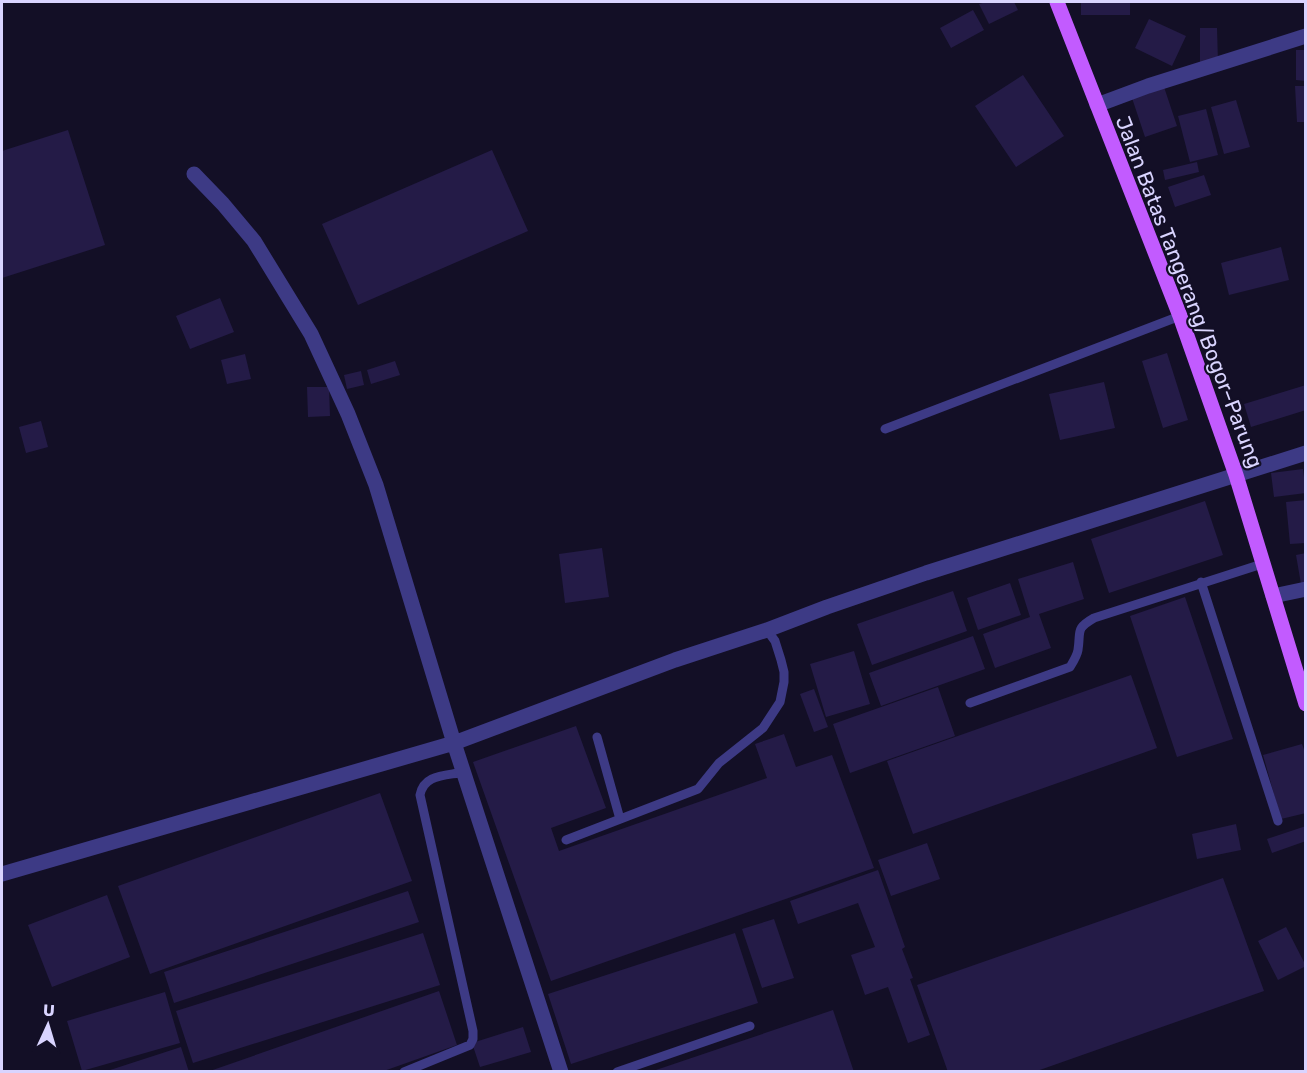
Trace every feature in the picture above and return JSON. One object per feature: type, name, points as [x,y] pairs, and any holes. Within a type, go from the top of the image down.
[{"type":"main road","name":"Jalan Batas Tangerang/Bogor–Parung","points":[[1057,2],[1180,316],[1236,475],[1305,704]]},
{"type":"street","points":[[1097,105],[1305,36]]},
{"type":"street","points":[[194,174],[254,241],[311,334],[330,373],[376,485],[454,743],[561,1071]]},
{"type":"street","points":[[2,874],[454,743],[675,660],[926,573],[1305,453]]},
{"type":"street","points":[[1273,596],[1305,589]]},
{"type":"lane","points":[[885,429],[1180,316]]},
{"type":"lane","points":[[970,703],[1070,667],[1078,650],[1078,632],[1082,624],[1094,618],[1262,564]]},
{"type":"lane","points":[[1201,582],[1278,821]]},
{"type":"lane","points":[[566,840],[698,789],[719,763],[763,728],[780,702],[784,682],[784,672],[775,641],[767,630]]},
{"type":"lane","points":[[597,737],[620,819]]},
{"type":"lane","points":[[404,1071],[470,1045],[473,1039],[420,795],[422,786],[428,779],[464,772]]},
{"type":"lane","points":[[617,1071],[750,1026]]},
{"type":"building","points":[[1014,2],[1018,10],[989,24],[979,4]]},
{"type":"building","points":[[1081,2],[1130,2],[1130,15],[1081,15]]},
{"type":"building","points":[[973,10],[984,30],[951,48],[940,28]]},
{"type":"building","points":[[1149,19],[1186,36],[1172,66],[1135,48]]},
{"type":"building","points":[[1200,28],[1217,28],[1218,62],[1200,62]]},
{"type":"building","points":[[1296,50],[1306,50],[1306,81],[1296,80]]},
{"type":"building","points":[[1023,75],[1064,136],[1016,167],[975,106]]},
{"type":"building","points":[[1295,86],[1306,86],[1306,122],[1297,122]]},
{"type":"building","points":[[1164,87],[1177,126],[1145,137],[1132,98]]},
{"type":"building","points":[[1236,100],[1250,147],[1224,154],[1211,107]]},
{"type":"building","points":[[1206,109],[1218,155],[1190,162],[1178,116]]},
{"type":"building","points":[[68,130],[105,245],[2,278],[2,151]]},
{"type":"building","points":[[492,150],[528,231],[358,305],[322,224]]},
{"type":"building","points":[[1197,162],[1199,172],[1165,180],[1163,170]]},
{"type":"building","points":[[1204,175],[1211,195],[1175,207],[1168,187]]},
{"type":"building","points":[[1281,247],[1289,280],[1229,295],[1221,263]]},
{"type":"building","points":[[220,298],[234,332],[190,349],[176,316]]},
{"type":"building","points":[[1167,353],[1188,420],[1163,428],[1142,361]]},
{"type":"building","points":[[245,354],[251,379],[227,384],[221,360]]},
{"type":"building","points":[[395,361],[400,375],[371,384],[367,370]]},
{"type":"building","points":[[361,371],[364,385],[347,389],[344,375]]},
{"type":"building","points":[[1104,382],[1115,428],[1060,440],[1049,394]]},
{"type":"building","points":[[1306,385],[1306,410],[1251,427],[1244,404]]},
{"type":"building","points":[[307,387],[329,387],[330,416],[308,417]]},
{"type":"building","points":[[41,421],[48,447],[26,453],[19,427]]},
{"type":"building","points":[[1303,469],[1306,493],[1274,497],[1271,473]]},
{"type":"building","points":[[1306,500],[1306,543],[1290,544],[1286,502]]},
{"type":"building","points":[[1205,501],[1223,555],[1109,593],[1091,539]]},
{"type":"building","points":[[602,548],[609,597],[565,603],[559,554]]},
{"type":"building","points":[[1306,553],[1306,584],[1301,584],[1296,555]]},
{"type":"building","points":[[1073,562],[1084,599],[1039,614],[1051,648],[995,668],[983,634],[1030,617],[1018,579]]},
{"type":"building","points":[[1010,583],[1021,615],[978,630],[967,598]]},
{"type":"building","points":[[953,591],[967,631],[872,665],[857,624]]},
{"type":"building","points":[[1185,597],[1233,739],[1177,757],[1130,616]]},
{"type":"building","points":[[973,636],[985,669],[881,706],[869,673]]},
{"type":"building","points":[[854,651],[870,704],[826,717],[810,664]]},
{"type":"building","points":[[1131,675],[1157,748],[913,834],[887,761]]},
{"type":"building","points":[[938,687],[955,736],[850,773],[833,724]]},
{"type":"building","points":[[814,689],[828,727],[814,732],[800,694]]},
{"type":"building","points":[[576,726],[606,808],[551,828],[559,851],[767,778],[755,744],[784,734],[796,767],[832,755],[874,868],[551,981],[473,762]]},
{"type":"building","points":[[1302,744],[1306,755],[1306,813],[1281,819],[1263,755]]},
{"type":"building","points":[[380,793],[412,881],[150,974],[118,886]]},
{"type":"building","points":[[1236,824],[1241,850],[1197,859],[1192,834]]},
{"type":"building","points":[[1306,826],[1306,841],[1272,853],[1267,839]]},
{"type":"building","points":[[927,843],[940,879],[891,896],[878,860]]},
{"type":"building","points":[[878,870],[905,947],[902,949],[913,978],[910,979],[930,1035],[908,1043],[888,987],[865,995],[851,955],[875,947],[858,903],[798,924],[790,901]]},
{"type":"building","points":[[1223,878],[1264,991],[1034,1072],[948,1072],[917,985]]},
{"type":"building","points":[[408,891],[419,922],[174,1003],[164,972]]},
{"type":"building","points":[[107,895],[130,957],[52,987],[28,925]]},
{"type":"building","points":[[774,919],[794,978],[762,988],[742,929]]},
{"type":"building","points":[[1286,927],[1306,966],[1278,980],[1258,941]]},
{"type":"building","points":[[423,933],[440,985],[193,1063],[176,1011]]},
{"type":"building","points":[[735,933],[758,1003],[571,1064],[548,994]]},
{"type":"building","points":[[439,991],[457,1045],[381,1072],[207,1072]]},
{"type":"building","points":[[165,992],[180,1043],[82,1071],[67,1021]]},
{"type":"building","points":[[833,1010],[854,1072],[653,1072],[653,1071]]},
{"type":"building","points":[[523,1027],[531,1052],[480,1067],[472,1043]]},
{"type":"building","points":[[181,1047],[189,1072],[107,1072],[107,1071]]}]
